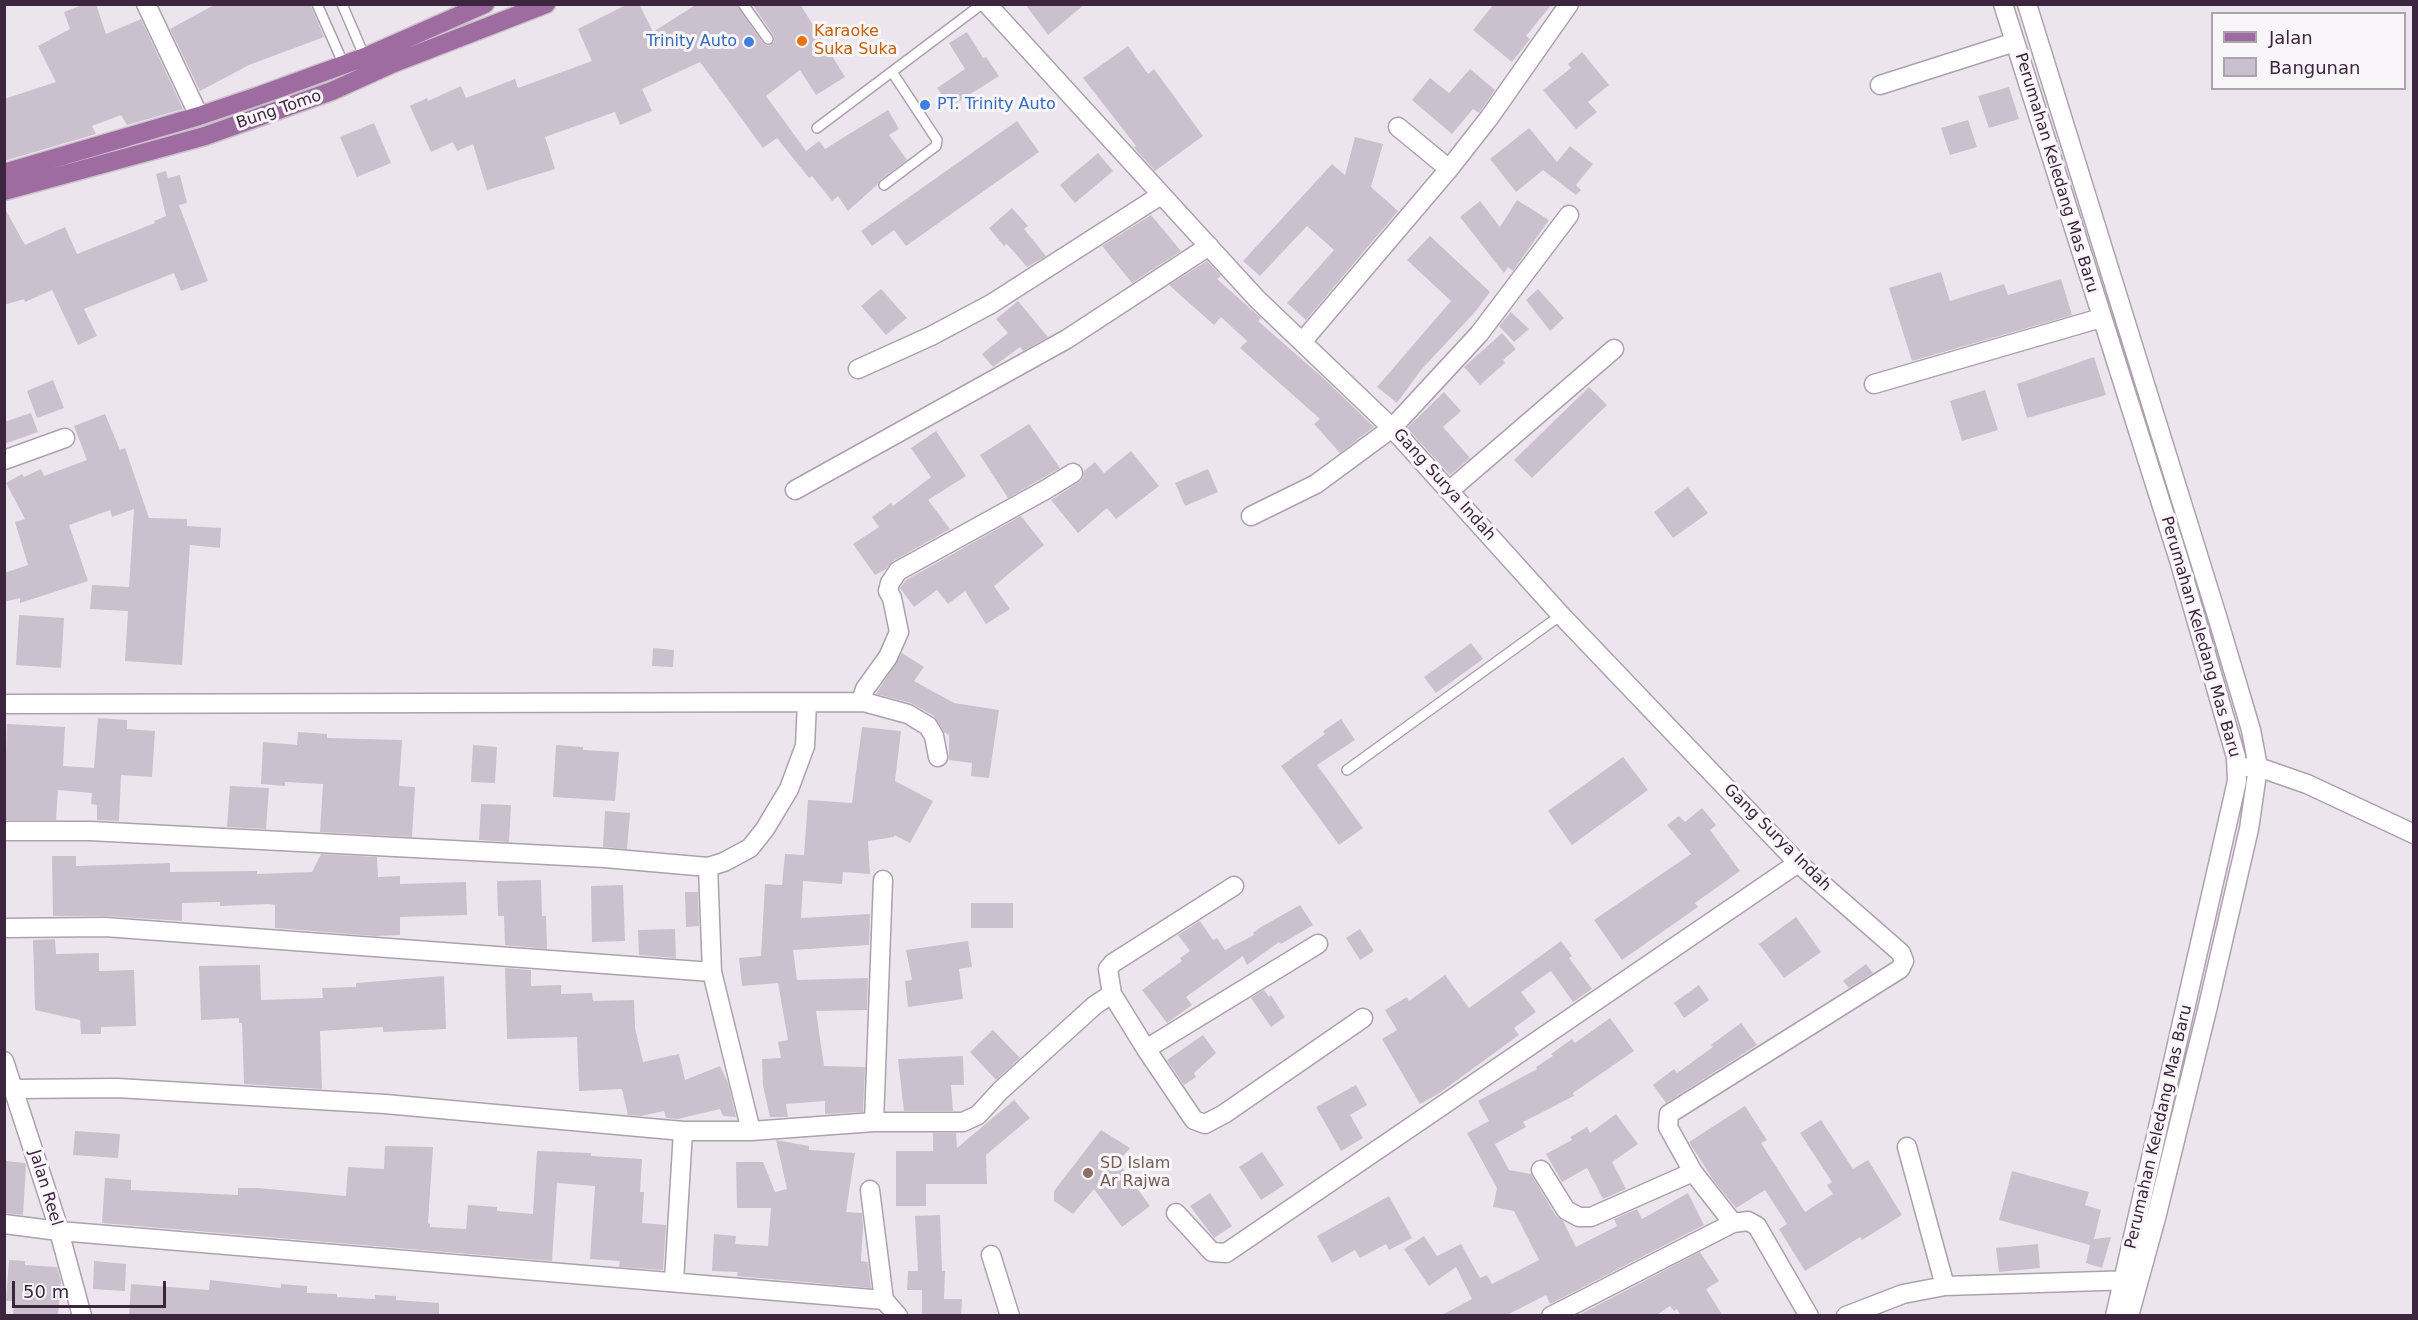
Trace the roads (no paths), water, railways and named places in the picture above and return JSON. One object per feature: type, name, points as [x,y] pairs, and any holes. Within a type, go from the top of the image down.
[{"type":"main road","name":"Bung Tomo","points":[[4,191],[205,136],[332,91],[369,65],[485,4]]},
{"type":"main road","name":"Bung Tomo","points":[[4,173],[199,117],[344,65],[369,65],[521,9],[546,4]]},
{"type":"main road","points":[[324,73],[332,91]]},
{"type":"street","points":[[146,4],[199,117]]},
{"type":"street","name":"Gang Surya Indah","points":[[985,4],[1257,299],[1392,428],[1561,615],[1798,863],[1901,953],[1904,961],[1900,969],[1670,1114],[1668,1127],[1693,1172]]},
{"type":"street","points":[[1302,342],[1449,169],[1489,118],[1569,4]]},
{"type":"street","points":[[2005,10],[2028,7],[2217,616],[2251,730],[2258,767],[2249,829],[2211,995],[2131,1280],[2129,1316]]},
{"type":"street","name":"Perumahan Keledang Mas Baru","points":[[2005,10],[2179,560],[2233,746],[2237,767],[2237,781],[2131,1280],[2115,1316]]},
{"type":"street","points":[[1880,85],[2014,42]]},
{"type":"street","points":[[1398,127],[1449,169]]},
{"type":"street","points":[[858,369],[931,336],[991,304],[1161,195]]},
{"type":"street","points":[[1251,516],[1316,484],[1392,428],[1479,334],[1569,215]]},
{"type":"street","points":[[795,490],[1067,339],[1209,246]]},
{"type":"street","points":[[1874,384],[2101,318]]},
{"type":"street","points":[[1449,491],[1614,349]]},
{"type":"street","points":[[4,460],[66,438]]},
{"type":"street","points":[[864,702],[865,689],[888,657],[899,633],[892,598],[888,591],[898,572],[1073,472]]},
{"type":"street","points":[[4,704],[864,702],[908,714],[928,726],[934,736],[938,757]]},
{"type":"street","points":[[4,831],[150,834],[605,858],[708,867],[724,862],[750,848],[765,829],[789,789],[805,746],[807,703]]},
{"type":"street","points":[[2237,767],[2258,767],[2307,784],[2414,834]]},
{"type":"street","points":[[1176,1213],[1212,1252],[1226,1253],[1798,863]]},
{"type":"street","points":[[708,867],[712,972],[751,1131]]},
{"type":"street","points":[[874,1122],[883,880]]},
{"type":"street","points":[[1234,886],[1113,963],[1108,969],[1112,994],[1194,1120],[1205,1124],[1224,1114],[1363,1017]]},
{"type":"street","points":[[4,927],[105,927],[712,972]]},
{"type":"street","points":[[1146,1049],[1318,944]]},
{"type":"street","points":[[14,1089],[117,1088],[374,1103],[683,1131],[751,1131],[874,1122],[971,1120],[1088,1012],[1112,994]]},
{"type":"street","name":"Jalan Reel","points":[[4,1061],[59,1231],[82,1316]]},
{"type":"street","points":[[674,1281],[683,1131]]},
{"type":"street","points":[[1907,1148],[1945,1286]]},
{"type":"street","points":[[1541,1170],[1566,1210],[1578,1217],[1591,1217],[1693,1172],[1733,1223]]},
{"type":"street","points":[[870,1190],[884,1300],[898,1316]]},
{"type":"street","points":[[1551,1316],[1733,1223],[1748,1221],[1757,1226],[1809,1316]]},
{"type":"street","points":[[4,1224],[59,1231],[884,1300]]},
{"type":"street","points":[[991,1255],[1011,1316]]},
{"type":"street","points":[[1846,1316],[1903,1294],[1945,1286],[2131,1280]]},
{"type":"lane","points":[[317,4],[344,65]]},
{"type":"lane","points":[[342,4],[369,65]]},
{"type":"lane","points":[[743,4],[768,39]]},
{"type":"lane","points":[[817,128],[985,4]]},
{"type":"lane","points":[[884,185],[936,146],[937,140],[892,72]]},
{"type":"lane","points":[[1347,770],[1561,615]]},
{"type":"place","name":"Karaoke Suka Suka","points":[[802,41]]},
{"type":"place","name":"Trinity Auto","points":[[749,42]]},
{"type":"place","name":"PT. Trinity Auto","points":[[925,105]]},
{"type":"place","name":"SD Islam Ar Rajwa","points":[[1088,1173]]}]
